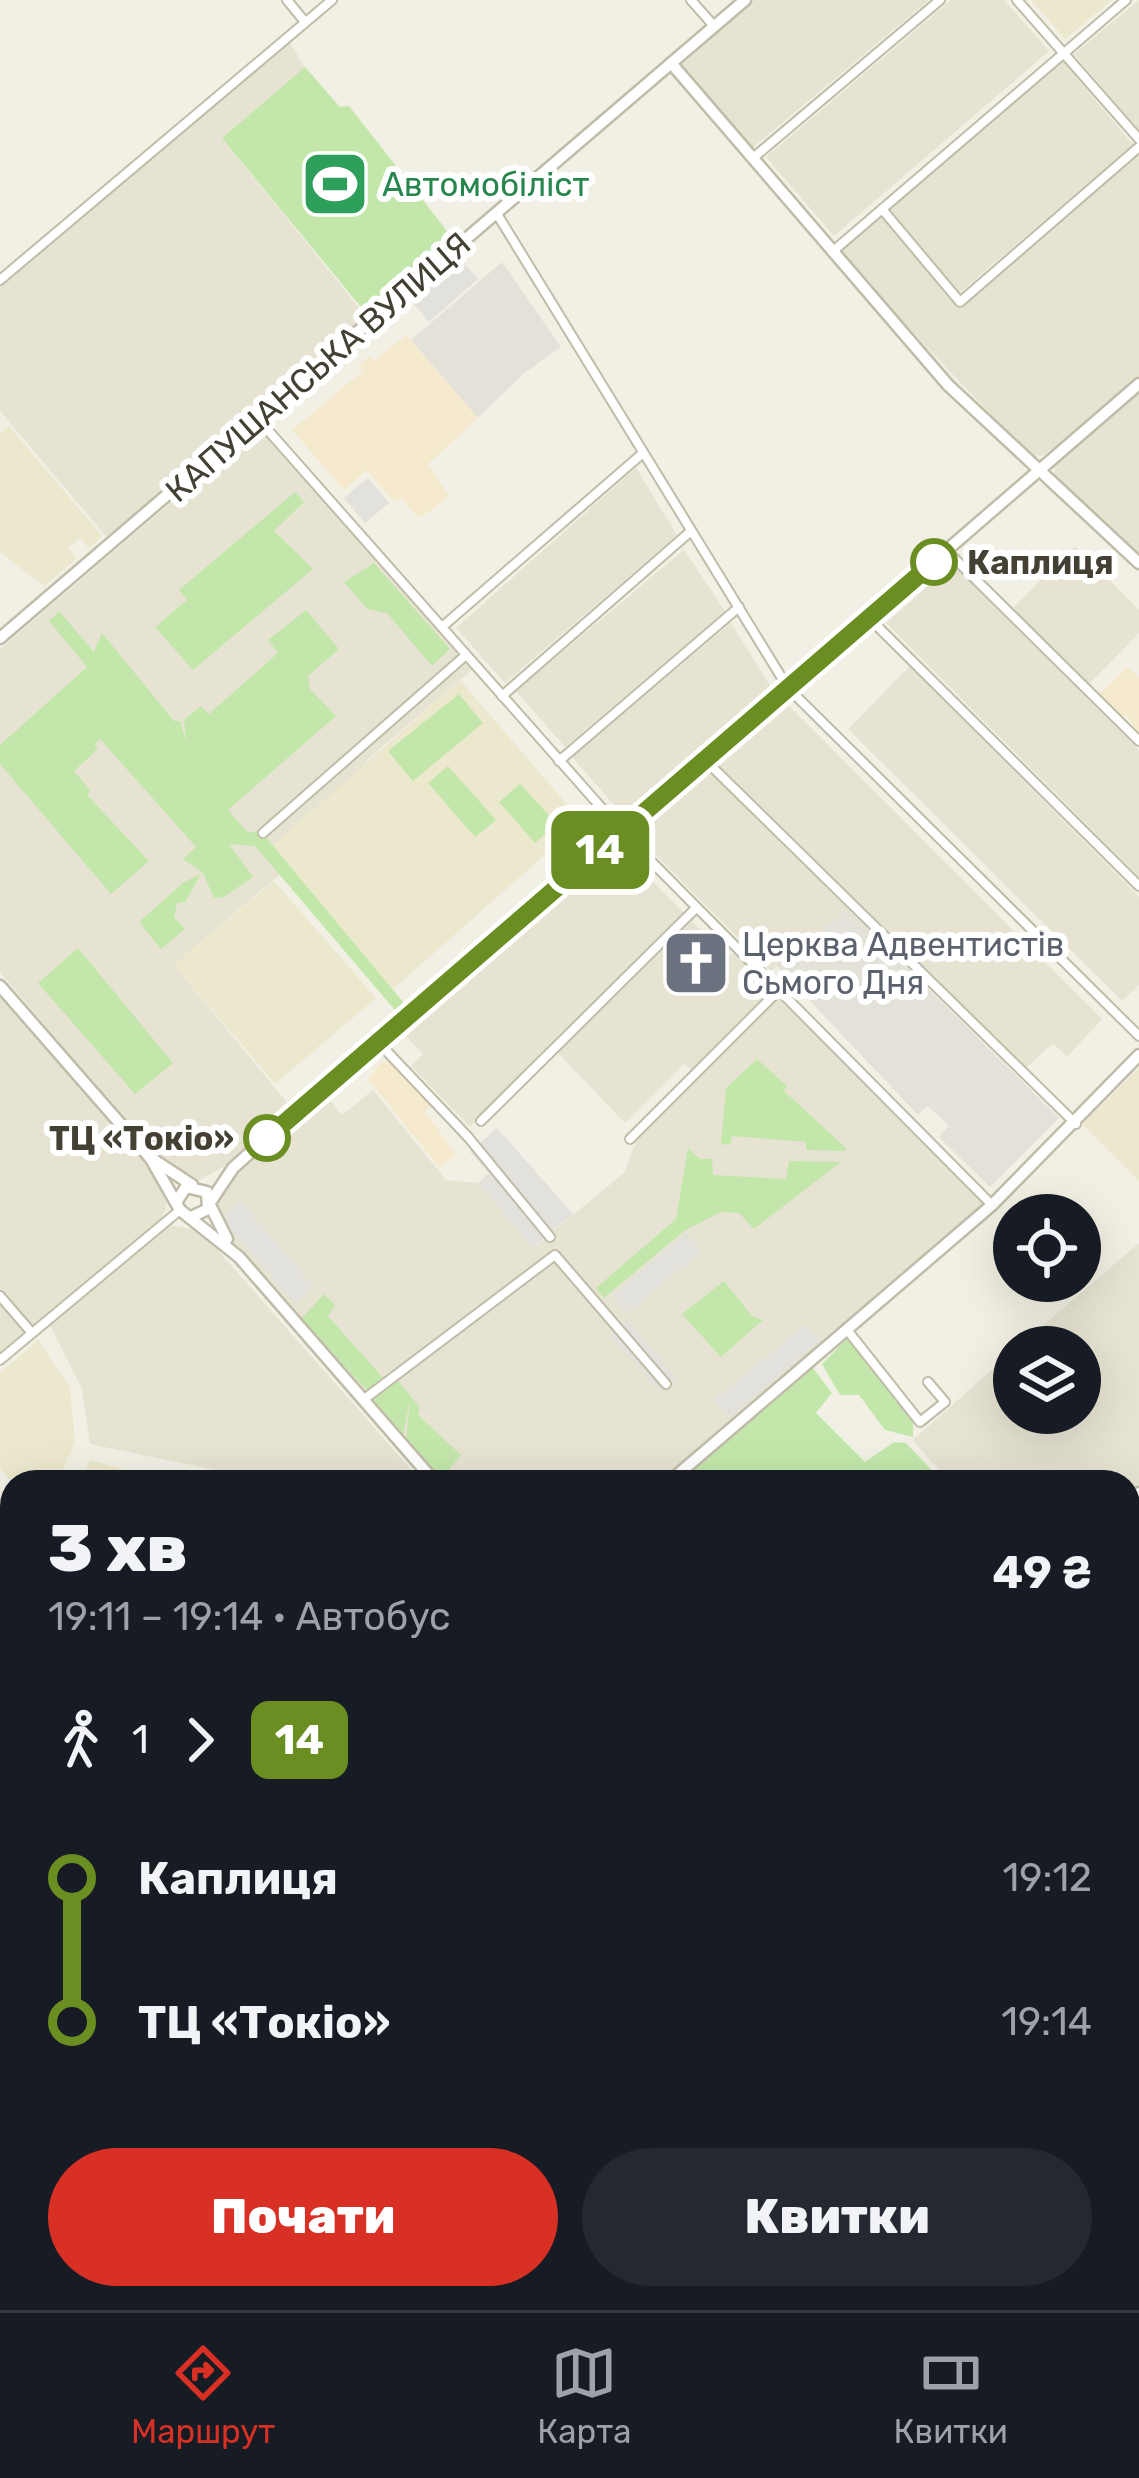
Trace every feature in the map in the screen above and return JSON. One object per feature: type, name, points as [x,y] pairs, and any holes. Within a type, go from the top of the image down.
[{"type":"street","points":[[287,0],[305,22]]},
{"type":"street","points":[[0,280],[332,0]]},
{"type":"street","points":[[691,0],[714,26]]},
{"type":"street","name":"КАПУШАНСЬКА ВУЛИЦЯ","points":[[0,638],[745,0]]},
{"type":"street","points":[[752,159],[940,0]]},
{"type":"street","points":[[881,209],[960,302],[1139,143],[1017,0]]},
{"type":"street","points":[[832,252],[1126,0]]},
{"type":"street","points":[[671,63],[948,385],[1139,563]]},
{"type":"street","points":[[497,214],[788,688],[1139,1036]]},
{"type":"street","points":[[0,1360],[182,1210],[195,1185],[232,1168],[1139,384]]},
{"type":"street","points":[[258,419],[622,831],[992,1205]]},
{"type":"street","points":[[442,627],[643,453]]},
{"type":"street","points":[[502,695],[692,531]]},
{"type":"street","points":[[947,551],[1139,741]]},
{"type":"street","points":[[560,760],[739,607]]},
{"type":"street","points":[[869,618],[1139,886]]},
{"type":"street","points":[[263,833],[466,655]]},
{"type":"street","points":[[705,760],[1076,1124]]},
{"type":"street","points":[[481,1120],[696,908]]},
{"type":"street","points":[[0,986],[152,1159],[182,1210],[235,1253]]},
{"type":"street","points":[[630,1139],[778,991]]},
{"type":"street","points":[[378,1042],[468,1137],[550,1237]]},
{"type":"street","points":[[683,1470],[992,1205],[1139,1055]]},
{"type":"street","points":[[152,1159],[195,1185],[210,1203],[235,1253],[424,1470]]},
{"type":"street","points":[[182,1210],[210,1203],[232,1168]]},
{"type":"street","points":[[363,1400],[555,1255],[666,1384]]},
{"type":"street","points":[[0,1296],[32,1333]]},
{"type":"street","points":[[848,1331],[920,1422],[945,1402],[928,1382]]},
{"type":"shaded area","points":[[752,0],[929,0],[751,149],[681,66]]},
{"type":"shaded area","points":[[951,0],[1004,0],[1049,51],[834,236],[766,157]]},
{"type":"shaded area","points":[[1031,0],[1112,0],[1065,39]]},
{"type":"shaded area","points":[[1139,0],[1139,131],[1074,54]]},
{"type":"shaded area","points":[[289,42],[305,67],[222,138],[368,319],[110,541],[0,411],[0,286]]},
{"type":"shaded area","points":[[1062,60],[1133,145],[959,293],[887,209]]},
{"type":"shaded area","points":[[1139,154],[1139,377],[1056,447],[1041,456],[1028,454],[837,252],[881,215],[959,306]]},
{"type":"shaded area","points":[[462,260],[478,279],[429,322],[413,303]]},
{"type":"shaded area","points":[[502,262],[561,347],[523,374],[478,418],[411,340]]},
{"type":"shaded area","points":[[406,335],[478,418],[428,464],[449,496],[423,516],[416,516],[403,499],[393,501],[367,470],[344,490],[292,430],[363,371],[359,365],[369,356],[374,361]]},
{"type":"shaded area","points":[[1139,390],[1139,557],[1055,475],[1055,466]]},
{"type":"shaded area","points":[[9,426],[102,536],[89,548],[80,538],[68,548],[76,559],[44,586],[0,552],[0,434]]},
{"type":"shaded area","points":[[259,427],[472,670],[369,758],[289,867],[174,965],[294,1111],[230,1163],[198,1181],[180,1177],[152,1154],[0,972],[0,649]]},
{"type":"shaded area","points":[[636,468],[677,535],[505,683],[456,628]]},
{"type":"shaded area","points":[[368,478],[389,503],[365,523],[344,498]]},
{"type":"shaded area","points":[[1075,546],[1139,610],[1139,633],[1089,684],[1012,609]]},
{"type":"shaded area","points":[[684,550],[725,611],[565,747],[516,691]]},
{"type":"shaded area","points":[[952,564],[1139,750],[1139,877],[886,623]]},
{"type":"shaded area","points":[[731,623],[770,686],[622,814],[572,757]]},
{"type":"shaded area","points":[[910,666],[1139,897],[1139,985],[1122,1001],[848,729]]},
{"type":"shaded area","points":[[1127,667],[1139,678],[1139,733],[1126,714],[1122,717],[1099,695]]},
{"type":"shaded area","points":[[460,680],[582,822],[392,990],[271,847]]},
{"type":"shaded area","points":[[789,706],[1102,1019],[1067,1057],[1053,1043],[1025,1069],[719,766]]},
{"type":"shaded area","points":[[711,773],[848,909],[771,971],[637,836]]},
{"type":"shaded area","points":[[621,849],[684,913],[470,1127],[411,1066],[423,1054],[406,1036]]},
{"type":"shaded area","points":[[274,881],[376,998],[275,1084],[174,965]]},
{"type":"shaded area","points":[[848,909],[1059,1118],[990,1187],[939,1137],[949,1126],[928,1106],[918,1115],[777,966]]},
{"type":"shaded area","points":[[692,921],[725,955],[735,954],[988,1205],[677,1470],[435,1470],[233,1242],[212,1206],[225,1182],[324,1093],[342,1115],[373,1090],[446,1180],[478,1183],[534,1247],[624,1173],[637,1140],[699,1075],[684,1064],[625,1123],[558,1053]]},
{"type":"shaded area","points":[[0,998],[157,1176],[167,1205],[162,1217],[0,1355]]},
{"type":"shaded area","points":[[381,1062],[389,1062],[432,1106],[425,1111],[456,1155],[440,1168],[368,1079]]},
{"type":"shaded area","points":[[1139,1068],[1139,1181],[1082,1124]]},
{"type":"shaded area","points":[[497,1128],[573,1214],[533,1247],[478,1183],[489,1173],[470,1152]]},
{"type":"shaded area","points":[[241,1202],[314,1287],[295,1304],[222,1219]]},
{"type":"shaded area","points":[[167,1225],[200,1230],[411,1470],[215,1470],[90,1444],[82,1389],[49,1323]]},
{"type":"shaded area","points":[[686,1233],[701,1251],[627,1313],[612,1296]]},
{"type":"shaded area","points":[[1139,1243],[1139,1470],[939,1470],[913,1440],[993,1369],[993,1434],[1101,1434],[1101,1326],[1042,1326],[1070,1302],[1101,1302],[1101,1276]]},
{"type":"shaded area","points":[[628,1321],[676,1378],[660,1392],[611,1336]]},
{"type":"shaded area","points":[[805,1325],[820,1340],[729,1418],[714,1400]]},
{"type":"shaded area","points":[[38,1340],[70,1387],[75,1442],[62,1470],[0,1468],[0,1373]]},
{"type":"shaded area","points":[[90,1460],[125,1470],[86,1470]]},
{"type":"green space","name":"Автомобіліст","points":[[305,67],[340,107],[349,106],[447,231],[442,248],[365,312],[222,138]]},
{"type":"green space","points":[[295,492],[304,502],[274,531],[313,569],[193,670],[155,627],[187,600],[179,590]]},
{"type":"green space","points":[[374,563],[450,649],[432,666],[387,613],[367,609],[344,582]]},
{"type":"green space","points":[[306,610],[339,649],[308,676],[310,689],[336,716],[228,810],[248,833],[260,830],[409,1009],[400,1016],[255,846],[229,844],[253,877],[224,897],[214,898],[203,873],[183,859],[196,847],[100,739],[94,744],[98,749],[74,771],[90,790],[87,795],[149,861],[111,894],[0,764],[0,745],[87,667],[49,621],[59,611],[94,652],[102,633],[174,721],[180,721],[186,742],[184,720],[201,706],[209,714],[278,653],[268,640]]},
{"type":"green space","points":[[459,694],[483,723],[413,781],[388,751]]},
{"type":"green space","points":[[448,766],[496,820],[475,837],[428,783]]},
{"type":"green space","points":[[520,784],[557,824],[535,843],[499,802]]},
{"type":"green space","points":[[201,874],[185,902],[177,903],[174,917],[185,929],[161,949],[139,922],[184,882]]},
{"type":"green space","points":[[78,948],[173,1063],[135,1094],[38,983]]},
{"type":"green space","points":[[757,1059],[845,1151],[806,1150],[806,1142],[732,1136],[730,1145],[721,1144],[726,1088]]},
{"type":"green space","points":[[688,1148],[700,1159],[712,1159],[713,1175],[786,1179],[789,1161],[841,1162],[754,1229],[739,1213],[721,1212],[684,1231],[604,1298],[596,1288],[676,1219]]},
{"type":"green space","points":[[724,1281],[752,1316],[763,1320],[721,1357],[682,1314]]},
{"type":"green space","points":[[324,1294],[335,1305],[328,1316],[384,1379],[368,1391],[300,1320]]},
{"type":"green space","points":[[849,1337],[913,1421],[913,1437],[885,1430],[859,1395],[840,1395],[822,1364]]},
{"type":"green space","points":[[812,1367],[832,1393],[816,1413],[865,1462],[894,1442],[906,1443],[932,1470],[691,1470]]},
{"type":"green space","points":[[398,1381],[420,1408],[418,1415],[461,1455],[449,1470],[434,1470],[406,1440],[410,1399],[403,1437],[371,1401]]},
{"type":"bus line","name":"14","points":[[267,1138],[934,562]]},
{"type":"place","name":"Автомобіліст","points":[[335,184]]},
{"type":"place","name":"Каплиця","points":[[934,562]]},
{"type":"place","name":"Церква Адвентистів Сьмого Дня","points":[[696,963]]},
{"type":"place","name":"ТЦ «Токіо»","points":[[267,1138]]}]
